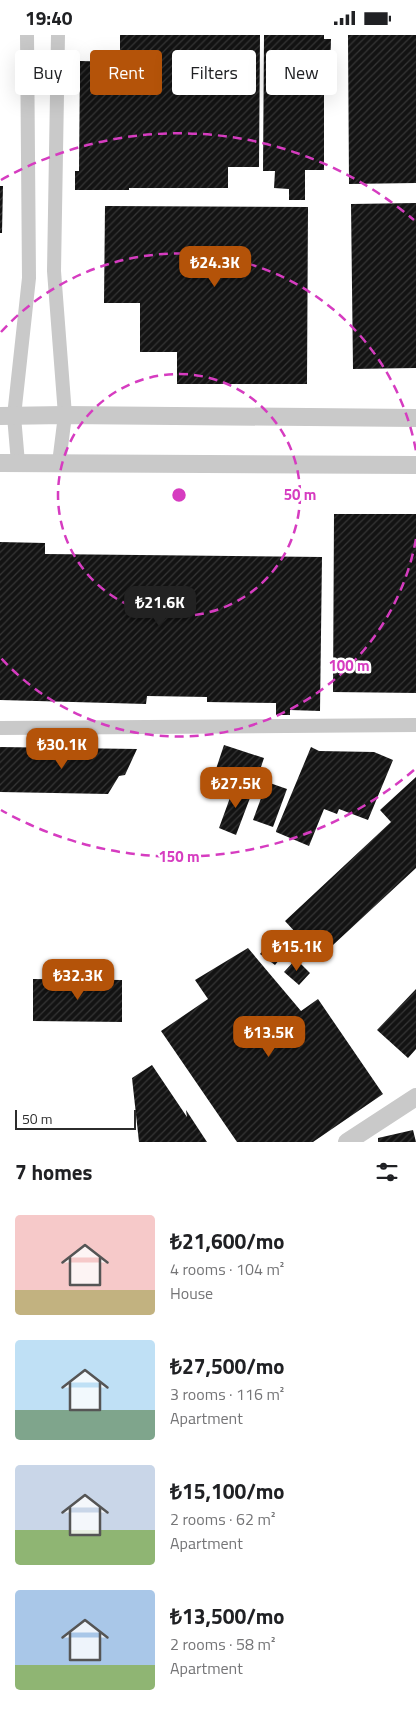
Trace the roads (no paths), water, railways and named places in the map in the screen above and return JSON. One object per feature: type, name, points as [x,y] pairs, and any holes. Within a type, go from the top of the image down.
[{"type":"street","points":[[18,463],[7,416],[29,277],[27,35]]},
{"type":"street","points":[[58,35],[54,271],[65,415],[59,463]]},
{"type":"street","points":[[7,416],[416,418]]},
{"type":"street","points":[[0,463],[416,465]]},
{"type":"street","points":[[0,729],[416,725]]},
{"type":"street","points":[[346,1142],[416,1097]]}]
